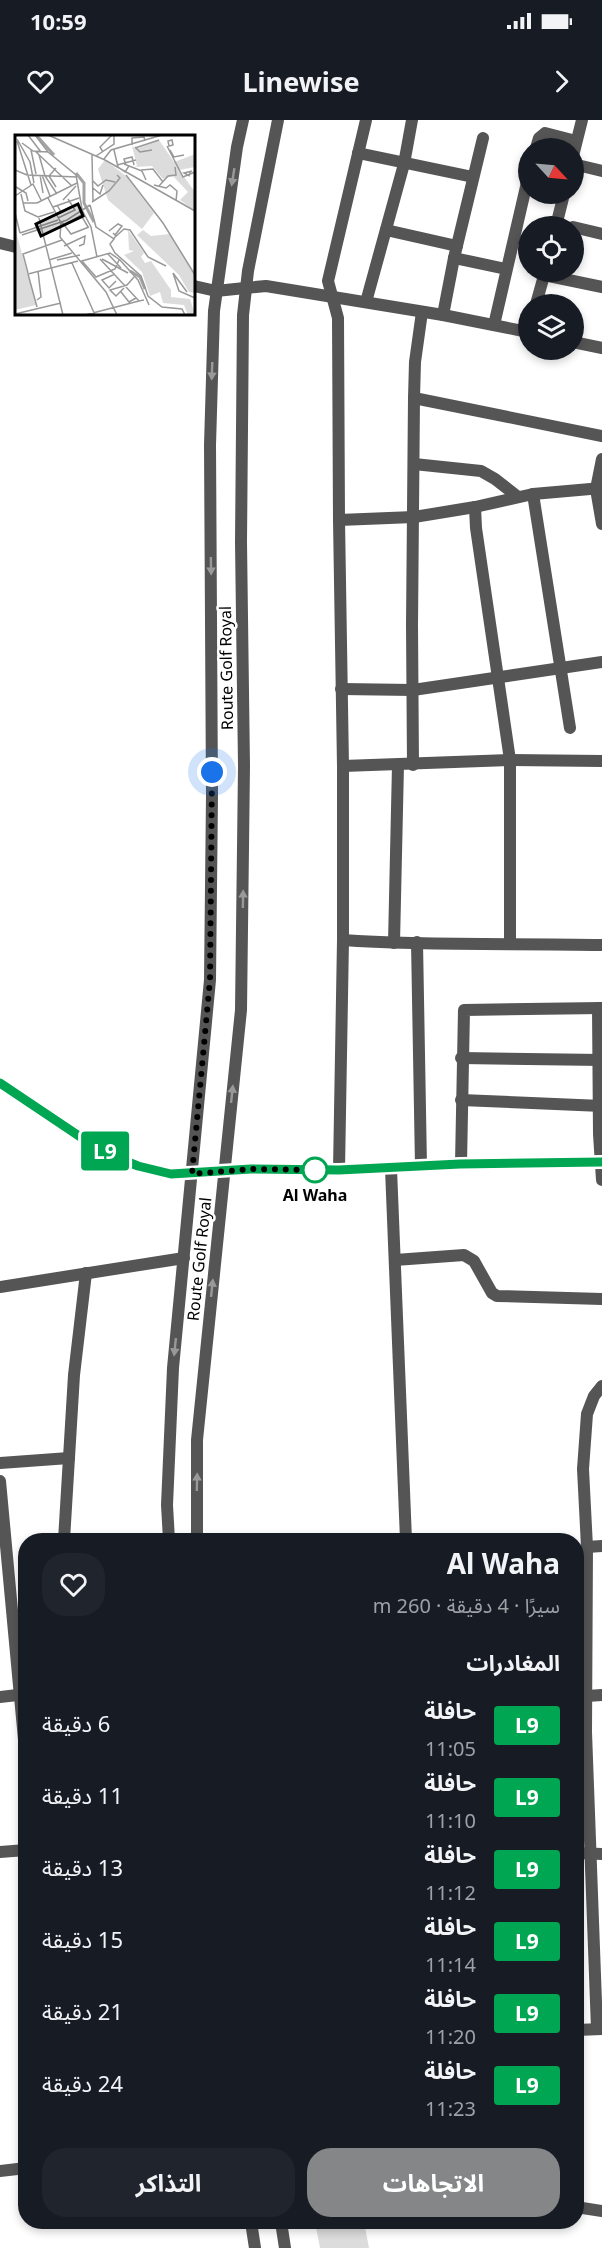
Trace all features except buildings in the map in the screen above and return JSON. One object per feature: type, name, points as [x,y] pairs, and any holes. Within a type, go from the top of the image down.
[{"type":"street","name":"Route Golf Royal","points":[[169,1533],[167,1505],[173,1368],[206,1025],[211,927],[213,795],[210,445],[214,311],[243,120]]},
{"type":"street","name":"Route Golf Royal","points":[[197,1533],[197,1440],[241,999],[244,766],[241,542],[245,288],[278,120]]},
{"type":"street","points":[[339,1170],[343,766],[338,318],[328,281],[366,120]]},
{"type":"street","points":[[366,302],[404,164],[412,120]]},
{"type":"street","points":[[577,138],[582,120]]},
{"type":"street","points":[[539,138],[545,133],[564,138]]},
{"type":"street","points":[[443,315],[455,252],[483,138]]},
{"type":"street","points":[[358,153],[473,177]]},
{"type":"street","points":[[584,167],[602,171]]},
{"type":"street","points":[[494,325],[522,204]]},
{"type":"street","points":[[386,230],[506,269]]},
{"type":"street","points":[[584,230],[602,234]]},
{"type":"street","points":[[0,243],[15,247]]},
{"type":"street","points":[[581,282],[602,287]]},
{"type":"street","points":[[195,286],[216,291],[266,286],[443,315],[518,330]]},
{"type":"street","points":[[413,765],[414,398],[415,362],[422,312]]},
{"type":"street","points":[[584,344],[602,348]]},
{"type":"street","points":[[414,398],[602,436]]},
{"type":"street","points":[[602,459],[599,488],[602,524]]},
{"type":"street","points":[[414,464],[481,471],[518,497]]},
{"type":"street","points":[[339,520],[414,517],[476,507],[533,494],[599,488]]},
{"type":"street","points":[[533,494],[570,728]]},
{"type":"street","points":[[476,507],[477,528],[510,760],[510,942]]},
{"type":"street","points":[[341,689],[412,690],[602,662]]},
{"type":"street","points":[[343,766],[510,760],[602,761]]},
{"type":"street","points":[[394,943],[398,765]]},
{"type":"street","points":[[343,940],[394,943],[510,942],[602,945]]},
{"type":"street","points":[[417,942],[421,1166]]},
{"type":"street","points":[[460,1164],[462,1012],[465,1009],[600,1008],[602,1180]]},
{"type":"street","points":[[461,1058],[601,1060]]},
{"type":"street","points":[[0,1083],[82,1138],[119,1158],[160,1172],[192,1174],[224,1170],[339,1170],[460,1164],[602,1162]]},
{"type":"street","points":[[461,1100],[601,1106]]},
{"type":"street","points":[[392,1168],[406,1533]]},
{"type":"street","points":[[395,1260],[464,1255],[474,1261],[492,1293],[497,1296],[602,1299]]},
{"type":"street","points":[[0,1287],[184,1258]]},
{"type":"street","points":[[64,1533],[74,1375],[86,1273]]},
{"type":"street","points":[[584,1579],[587,1547],[583,1469],[586,1420],[594,1396],[602,1386]]},
{"type":"street","points":[[0,1464],[69,1458]]},
{"type":"street","points":[[0,1481],[18,1656]]},
{"type":"street","points":[[587,1547],[602,1546]]},
{"type":"street","points":[[584,1654],[587,1696],[584,1714]]},
{"type":"street","points":[[0,1697],[18,1695]]},
{"type":"street","points":[[587,1696],[602,1695]]},
{"type":"street","points":[[584,1755],[597,1853],[599,2029],[584,2030]]},
{"type":"street","points":[[0,1852],[18,1851]]},
{"type":"street","points":[[0,2171],[18,2169]]},
{"type":"street","points":[[584,2208],[602,2211]]},
{"type":"street","points":[[252,2229],[255,2248]]},
{"type":"street","points":[[282,2229],[285,2248]]},
{"type":"shaded area","points":[[316,2229],[365,2229],[369,2248],[320,2248]]},
{"type":"bus line","name":"L9","points":[[0,1083],[111,1155],[138,1166],[171,1174],[251,1169],[339,1170],[460,1164],[602,1162]]},
{"type":"place","name":"Al Waha","points":[[315,1170]]},
{"type":"route","points":[[212,772],[210,980],[192,1174],[251,1169],[317,1170],[315,1170]]}]
